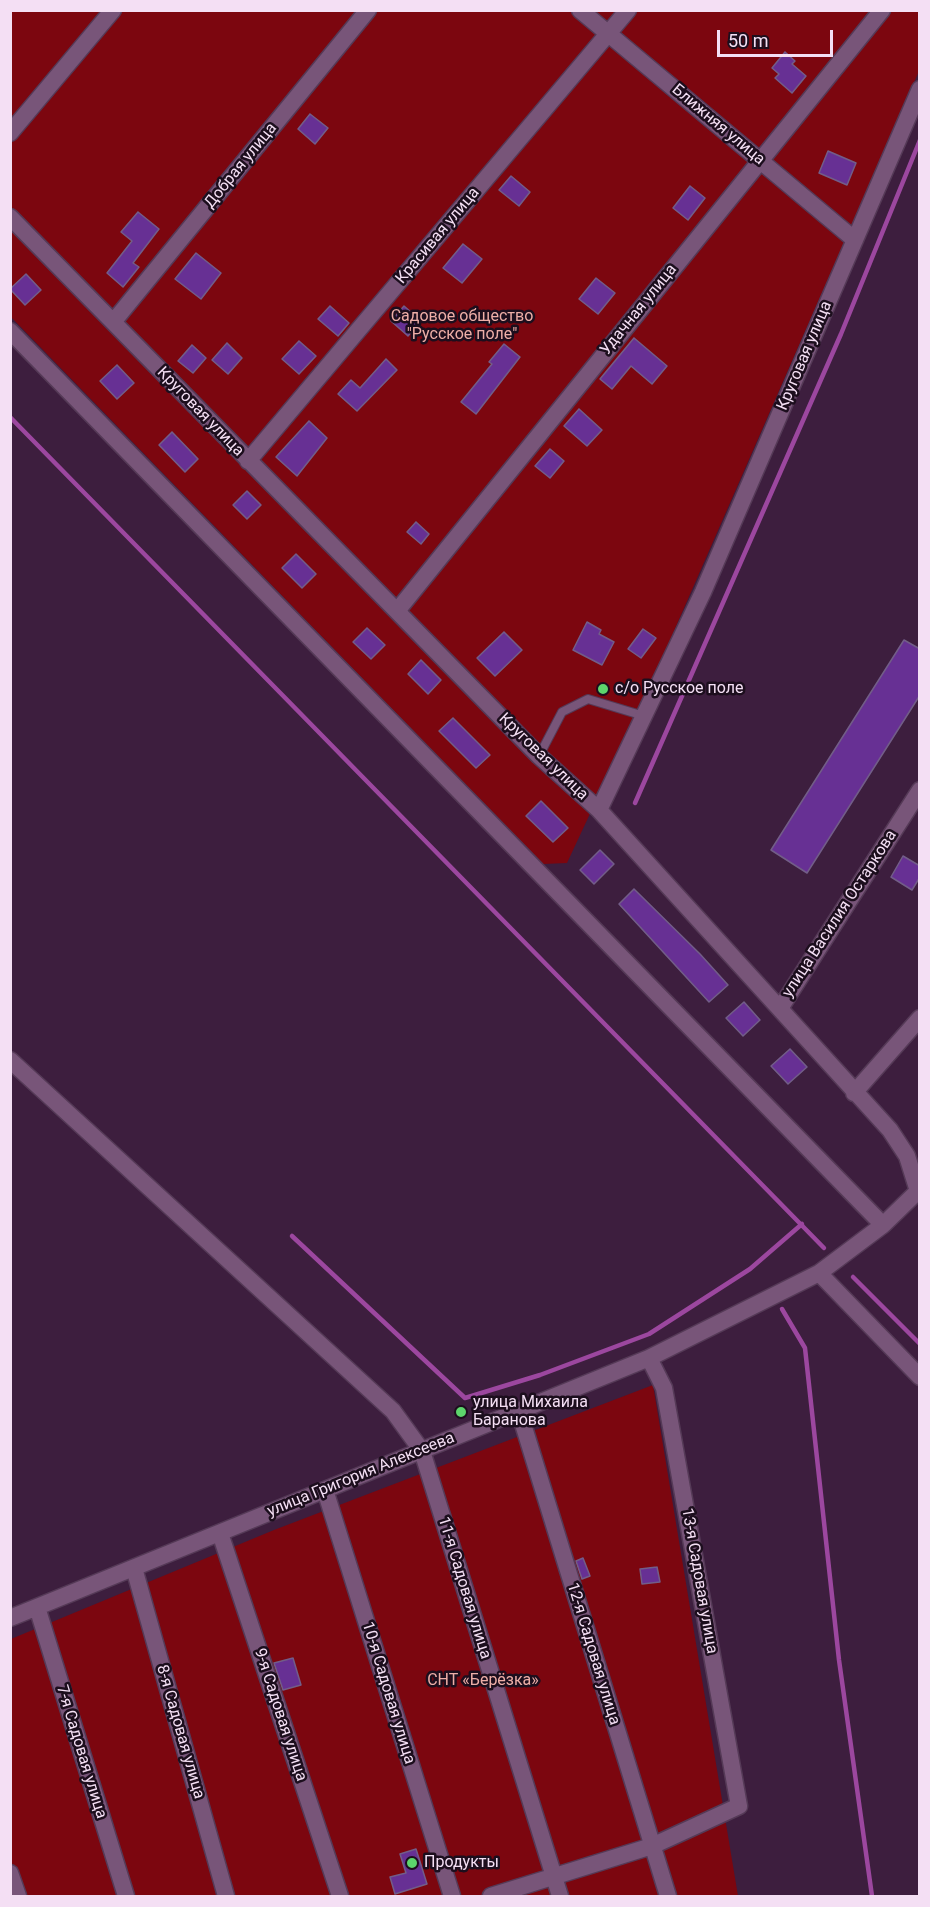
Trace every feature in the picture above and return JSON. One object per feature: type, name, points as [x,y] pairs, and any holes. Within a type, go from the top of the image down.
[{"type":"street","points":[[10,132],[113,10]]},
{"type":"street","name":"Добрая улица","points":[[114,321],[368,10]]},
{"type":"street","name":"Ближняя улица","points":[[580,10],[855,240]]},
{"type":"street","name":"Красивая улица","points":[[248,461],[628,10]]},
{"type":"street","name":"Удачная улица","points":[[397,611],[882,10]]},
{"type":"street","name":"Круговая улица","points":[[10,218],[114,321],[248,461],[539,756],[599,810],[703,592],[920,89]]},
{"type":"street","points":[[10,331],[883,1225]]},
{"type":"street","name":"улица Василия Остаркова","points":[[781,1007],[920,789]]},
{"type":"street","points":[[599,810],[781,1007],[854,1093],[891,1130],[907,1156],[919,1192]]},
{"type":"street","points":[[854,1093],[920,1018]]},
{"type":"street","points":[[10,1060],[393,1412],[422,1450]]},
{"type":"street","name":"улица Григория Алексеева","points":[[10,1617],[649,1358],[819,1273],[883,1225],[919,1192]]},
{"type":"street","points":[[819,1273],[920,1377]]},
{"type":"street","name":"13-я Садовая улица","points":[[649,1358],[664,1388],[739,1806],[652,1846]]},
{"type":"street","name":"12-я Садовая улица","points":[[519,1411],[668,1896]]},
{"type":"street","name":"11-я Садовая улица","points":[[422,1450],[560,1896]]},
{"type":"street","name":"10-я Садовая улица","points":[[325,1490],[452,1896]]},
{"type":"street","name":"9-я Садовая улица","points":[[220,1533],[340,1896]]},
{"type":"street","name":"8-я Садовая улица","points":[[134,1568],[226,1896]]},
{"type":"street","name":"7-я Садовая улица","points":[[36,1607],[126,1896]]},
{"type":"street","points":[[491,1896],[652,1846]]},
{"type":"street","points":[[10,1873],[18,1896]]},
{"type":"lane","points":[[539,756],[562,712],[588,699],[645,717]]},
{"type":"green space","name":"Садовое общество \"Русское поле\"","points":[[11,11],[919,11],[919,71],[656,672],[567,863],[543,864],[11,317]]},
{"type":"green space","name":"СНТ «Берёзка»","points":[[653,1385],[738,1896],[11,1896],[11,1639],[274,1530]]},
{"type":"building","points":[[785,52],[795,61],[792,64],[806,76],[792,93],[775,78],[779,74],[772,68]]},
{"type":"building","points":[[310,114],[328,128],[315,144],[298,129]]},
{"type":"building","points":[[828,151],[856,163],[847,185],[819,173]]},
{"type":"building","points":[[511,176],[530,192],[519,206],[499,190]]},
{"type":"building","points":[[690,186],[705,198],[688,220],[673,208]]},
{"type":"building","points":[[138,212],[159,229],[133,263],[139,267],[123,287],[107,273],[132,241],[121,232]]},
{"type":"building","points":[[463,244],[482,259],[462,283],[443,268]]},
{"type":"building","points":[[196,253],[221,273],[201,299],[175,279]]},
{"type":"building","points":[[26,274],[41,290],[25,305],[10,289]]},
{"type":"building","points":[[596,278],[615,293],[598,314],[579,299]]},
{"type":"building","points":[[330,306],[349,323],[338,336],[318,319]]},
{"type":"building","points":[[404,306],[421,321],[408,336],[391,321]]},
{"type":"building","points":[[634,338],[667,366],[652,384],[631,366],[612,389],[600,379]]},
{"type":"building","points":[[299,341],[316,356],[299,374],[282,359]]},
{"type":"building","points":[[227,343],[242,358],[228,374],[212,360]]},
{"type":"building","points":[[504,344],[520,357],[476,414],[461,402],[492,364],[489,362]]},
{"type":"building","points":[[192,345],[206,358],[193,373],[178,361]]},
{"type":"building","points":[[386,359],[397,370],[357,411],[338,394],[351,380],[360,388]]},
{"type":"building","points":[[117,365],[134,383],[117,399],[100,381]]},
{"type":"building","points":[[579,409],[602,430],[587,446],[564,426]]},
{"type":"building","points":[[309,421],[327,438],[297,476],[276,457]]},
{"type":"building","points":[[172,432],[198,459],[185,472],[159,445]]},
{"type":"building","points":[[550,449],[564,461],[550,478],[535,466]]},
{"type":"building","points":[[247,491],[261,505],[247,519],[233,505]]},
{"type":"building","points":[[416,522],[429,534],[421,544],[407,532]]},
{"type":"building","points":[[296,554],[316,574],[302,588],[282,568]]},
{"type":"building","points":[[587,622],[601,630],[599,634],[614,642],[602,665],[573,650]]},
{"type":"building","points":[[367,628],[385,645],[371,659],[353,642]]},
{"type":"building","points":[[643,629],[656,638],[641,658],[628,649]]},
{"type":"building","points":[[504,632],[522,650],[495,676],[477,658]]},
{"type":"building","points":[[904,640],[920,649],[920,695],[807,873],[771,850]]},
{"type":"building","points":[[421,660],[441,680],[428,694],[408,674]]},
{"type":"building","points":[[453,718],[490,755],[476,768],[439,731]]},
{"type":"building","points":[[541,801],[568,828],[553,842],[526,816]]},
{"type":"building","points":[[600,850],[614,864],[594,884],[580,870]]},
{"type":"building","points":[[903,856],[920,866],[920,877],[912,890],[891,877]]},
{"type":"building","points":[[634,889],[728,985],[709,1002],[619,904]]},
{"type":"building","points":[[744,1002],[760,1020],[743,1036],[726,1018]]},
{"type":"building","points":[[790,1049],[807,1067],[788,1084],[771,1066]]},
{"type":"building","points":[[583,1558],[590,1576],[582,1579],[576,1561]]},
{"type":"building","points":[[657,1567],[660,1582],[642,1584],[640,1569]]},
{"type":"building","points":[[293,1658],[301,1685],[283,1690],[274,1663]]},
{"type":"building","name":"Продукты","points":[[416,1849],[427,1884],[395,1894],[390,1877],[406,1873],[400,1854]]},
{"type":"waterway","points":[[635,803],[841,334],[920,140]]},
{"type":"waterway","points":[[10,417],[824,1248]]},
{"type":"waterway","points":[[292,1236],[465,1398],[540,1375],[649,1334],[750,1269],[802,1224]]},
{"type":"waterway","points":[[853,1277],[920,1344]]},
{"type":"waterway","points":[[782,1309],[805,1348],[839,1660],[872,1896]]},
{"type":"place","name":"с/о Русское поле","points":[[603,689]]},
{"type":"place","name":"улица Михаила Баранова","points":[[461,1412]]},
{"type":"place","name":"Продукты","points":[[412,1863]]}]
